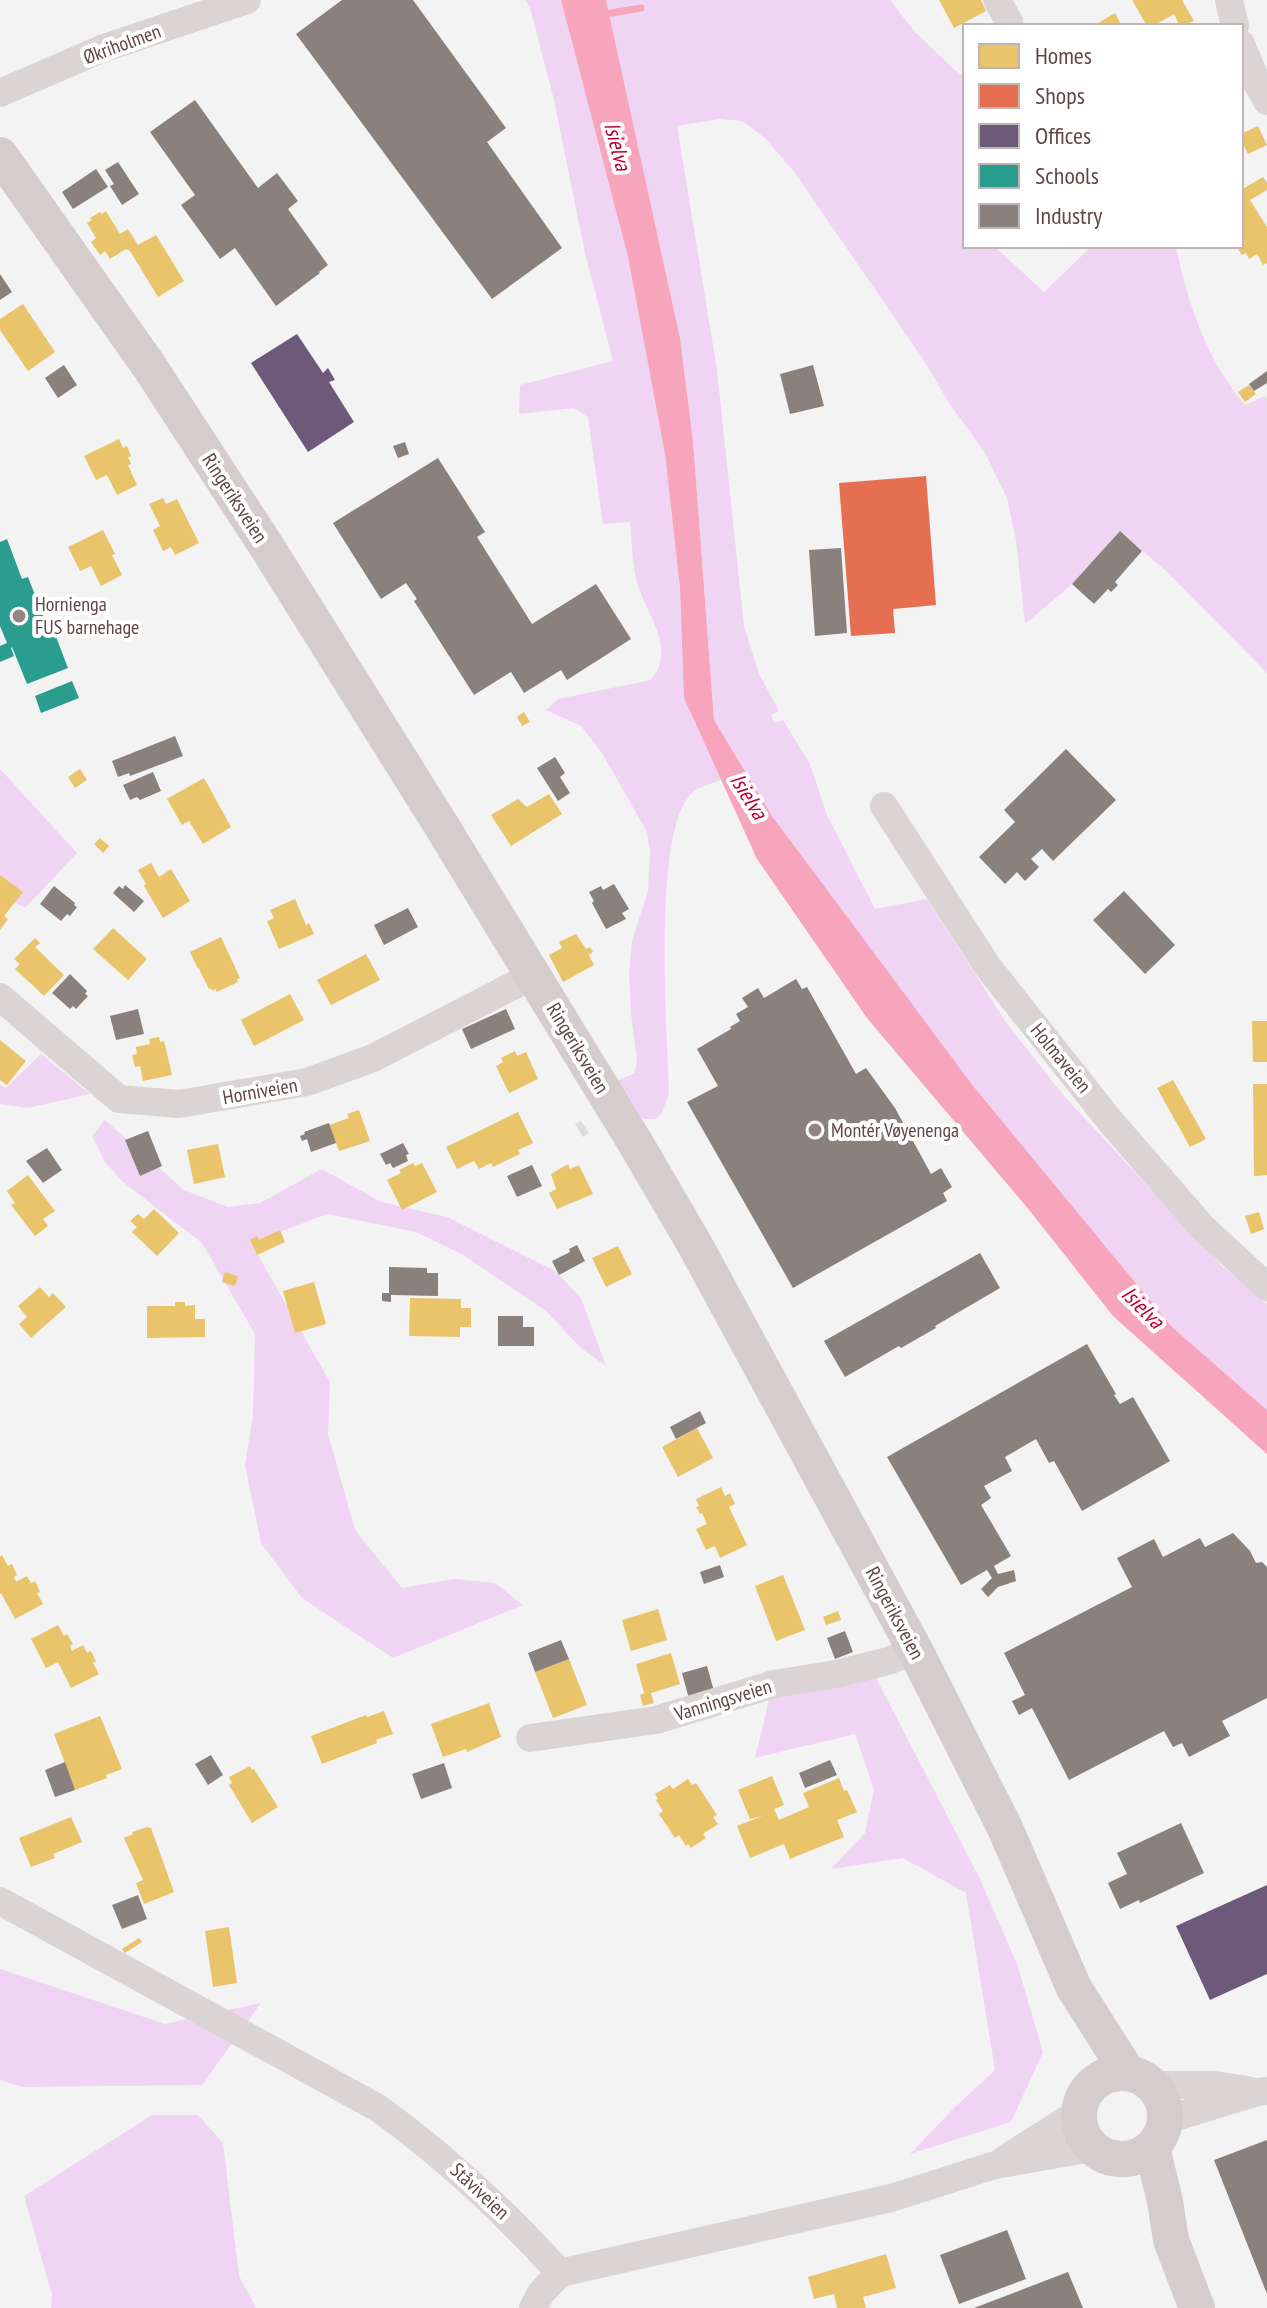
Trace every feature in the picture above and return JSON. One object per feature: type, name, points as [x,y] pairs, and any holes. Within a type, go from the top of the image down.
[{"type":"main road","name":"Ringeriksveien","points":[[0,155],[157,378],[326,641],[534,975],[695,1245],[915,1650],[1005,1828],[1074,1988],[1141,2079]]},
{"type":"main road","name":"Ringeriksveien","points":[[1074,1988],[1086,2097]]},
{"type":"main road","points":[[1132,2144],[1084,2137],[1079,2125],[1086,2097],[1104,2076],[1141,2079],[1163,2101],[1132,2144],[1147,2208],[1171,2240],[1197,2308]]},
{"type":"street","name":"Økriholmen","points":[[0,93],[104,48],[247,0]]},
{"type":"street","points":[[1229,0],[1235,24]]},
{"type":"street","points":[[1243,49],[1267,101]]},
{"type":"street","name":"Holmaveien","points":[[884,806],[996,977],[1111,1122],[1192,1215],[1267,1287]]},
{"type":"street","name":"Horniveien","points":[[0,997],[119,1099],[179,1104],[307,1082],[373,1058],[534,975]]},
{"type":"street","name":"Vanningsveien","points":[[530,1738],[656,1720],[774,1684],[836,1674],[888,1661],[915,1650]]},
{"type":"street","name":"Ståviveien","points":[[0,1901],[378,2108],[426,2142],[467,2178],[517,2225],[560,2273]]},
{"type":"street","points":[[1141,2079],[1262,2091]]},
{"type":"street","points":[[533,2308],[541,2293],[560,2273],[891,2198],[995,2165],[1132,2144],[1262,2091]]},
{"type":"street","points":[[995,2165],[1086,2097]]},
{"type":"shaded area","points":[[525,0],[561,0],[628,257],[665,454],[680,588],[684,698],[721,780],[699,788],[689,796],[678,819],[670,852],[665,938],[669,1093],[662,1113],[655,1119],[644,1119],[634,1110],[617,1081],[634,1073],[637,1061],[629,973],[632,941],[648,891],[650,852],[647,832],[602,753],[581,726],[546,710],[558,699],[651,680],[661,655],[657,630],[636,579],[630,522],[603,524],[588,417],[574,408],[519,414],[520,385],[613,361],[585,253],[554,100],[530,8]]},
{"type":"shaded area","points":[[606,0],[890,0],[914,31],[960,75],[963,73],[963,248],[996,248],[1044,292],[1090,248],[1176,248],[1200,330],[1220,369],[1245,405],[1265,396],[1267,673],[1167,572],[1120,531],[1072,584],[1025,624],[1016,540],[1007,498],[984,451],[795,173],[765,138],[742,121],[720,119],[677,126],[717,370],[744,626],[759,674],[779,711],[771,715],[774,723],[783,720],[810,764],[826,813],[875,909],[927,899],[1007,1024],[1064,1096],[1222,1266],[1267,1304],[1267,1410],[1172,1327],[974,1087],[772,816],[714,720],[693,441],[680,338]]},
{"type":"shaded area","points":[[0,769],[77,853],[25,908],[0,894]]},
{"type":"shaded area","points":[[41,1054],[90,1094],[28,1108],[0,1104],[0,1085],[6,1088]]},
{"type":"shaded area","points":[[105,1120],[184,1190],[228,1207],[260,1203],[322,1169],[381,1202],[447,1217],[555,1271],[581,1298],[606,1366],[581,1348],[546,1311],[465,1256],[416,1232],[327,1214],[251,1243],[330,1382],[328,1434],[355,1530],[402,1588],[455,1579],[495,1583],[523,1605],[393,1658],[302,1598],[261,1543],[245,1465],[253,1415],[255,1334],[202,1243],[123,1182],[105,1162],[92,1136]]},
{"type":"shaded area","points":[[874,1674],[980,1879],[1017,1964],[1043,2052],[1011,2122],[910,2154],[995,2070],[966,1893],[903,1858],[831,1869],[865,1833],[874,1790],[855,1734],[755,1758],[770,1696]]},
{"type":"shaded area","points":[[0,1969],[165,2024],[261,2003],[202,2085],[22,2087],[0,2080]]},
{"type":"shaded area","points":[[152,2115],[198,2115],[223,2143],[239,2276],[256,2308],[51,2308],[52,2295],[24,2196]]},
{"type":"water","name":"Isielva","points":[[561,0],[606,0],[680,338],[693,441],[714,720],[772,816],[974,1087],[1172,1327],[1267,1410],[1267,1454],[1113,1316],[1030,1211],[867,1018],[757,859],[684,698],[680,588],[665,454],[628,257]]},
{"type":"building: Homes","points":[[939,0],[981,0],[986,11],[954,28]]},
{"type":"building: Homes","points":[[1132,0],[1182,0],[1194,21],[1179,24],[1174,14],[1156,24],[1146,24]]},
{"type":"building: Homes","points":[[1115,13],[1121,24],[1096,24]]},
{"type":"building: Homes","points":[[1258,126],[1267,145],[1248,154],[1243,144],[1243,133]]},
{"type":"building: Homes","points":[[1263,177],[1267,183],[1267,190],[1250,200],[1267,227],[1267,263],[1263,265],[1257,254],[1249,259],[1237,248],[1243,248],[1243,189]]},
{"type":"building: Homes","points":[[106,211],[120,234],[128,229],[138,245],[156,235],[184,281],[158,297],[130,251],[126,249],[110,259],[105,251],[100,255],[91,242],[96,238],[87,223],[92,220],[90,218]]},
{"type":"building: Homes","points":[[23,304],[55,352],[28,371],[0,330],[0,319]]},
{"type":"building: Homes","points":[[1249,385],[1256,394],[1245,402],[1238,392]]},
{"type":"building: Homes","points":[[119,439],[123,448],[127,446],[131,456],[128,457],[131,464],[128,465],[137,485],[117,495],[107,475],[96,480],[84,456]]},
{"type":"building: Homes","points":[[163,498],[166,504],[177,499],[199,543],[175,555],[171,547],[163,551],[153,530],[160,526],[149,504]]},
{"type":"building: Homes","points":[[103,530],[122,575],[101,586],[91,566],[80,571],[68,547]]},
{"type":"building: Homes","points":[[524,712],[530,722],[522,726],[517,717]]},
{"type":"building: Homes","points":[[80,769],[87,780],[75,788],[68,777]]},
{"type":"building: Homes","points":[[204,778],[231,827],[203,844],[189,821],[182,825],[167,799]]},
{"type":"building: Homes","points":[[549,794],[562,814],[511,846],[491,815],[518,799],[527,807]]},
{"type":"building: Homes","points":[[100,838],[109,846],[103,853],[94,844]]},
{"type":"building: Homes","points":[[151,863],[159,877],[171,869],[190,901],[163,918],[138,870]]},
{"type":"building: Homes","points":[[0,875],[23,892],[4,916],[8,919],[0,930]]},
{"type":"building: Homes","points":[[295,899],[306,925],[309,923],[314,934],[279,949],[267,921],[274,918],[270,910]]},
{"type":"building: Homes","points":[[113,928],[147,959],[128,980],[93,949]]},
{"type":"building: Homes","points":[[576,934],[586,949],[590,947],[593,952],[589,955],[594,965],[563,982],[549,955],[562,948],[559,942]]},
{"type":"building: Homes","points":[[221,937],[240,978],[217,992],[209,989],[199,969],[201,967],[198,969],[190,952]]},
{"type":"building: Homes","points":[[35,938],[40,943],[35,947],[64,975],[44,996],[15,969],[20,964],[14,959]]},
{"type":"building: Homes","points":[[366,954],[380,980],[331,1005],[317,980]]},
{"type":"building: Homes","points":[[290,994],[304,1020],[254,1046],[241,1020]]},
{"type":"building: Homes","points":[[1252,1021],[1267,1021],[1267,1062],[1253,1062]]},
{"type":"building: Homes","points":[[159,1037],[160,1042],[164,1041],[172,1075],[143,1081],[140,1066],[135,1067],[132,1055],[137,1054],[136,1047],[150,1044],[149,1039]]},
{"type":"building: Homes","points":[[0,1040],[26,1061],[7,1085],[0,1080]]},
{"type":"building: Homes","points":[[515,1051],[517,1056],[526,1052],[538,1079],[509,1093],[496,1066],[503,1062],[501,1058]]},
{"type":"building: Homes","points":[[1173,1080],[1206,1139],[1190,1147],[1157,1088]]},
{"type":"building: Homes","points":[[1253,1084],[1267,1084],[1267,1175],[1254,1176]]},
{"type":"building: Homes","points":[[359,1110],[370,1141],[339,1151],[329,1125],[349,1118],[347,1114]]},
{"type":"building: Homes","points":[[518,1112],[533,1143],[518,1150],[520,1154],[493,1167],[491,1163],[479,1169],[474,1161],[457,1169],[446,1147]]},
{"type":"building: Homes","points":[[218,1144],[225,1177],[194,1184],[187,1150]]},
{"type":"building: Homes","points":[[413,1163],[415,1166],[422,1163],[437,1192],[402,1210],[387,1180]]},
{"type":"building: Homes","points":[[568,1164],[570,1169],[579,1165],[593,1194],[557,1209],[549,1193],[556,1189],[551,1174]]},
{"type":"building: Homes","points":[[28,1175],[55,1211],[43,1219],[48,1226],[35,1236],[11,1205],[15,1203],[7,1191]]},
{"type":"building: Homes","points":[[154,1209],[179,1233],[157,1256],[132,1232],[137,1227],[130,1221],[138,1214],[144,1219]]},
{"type":"building: Homes","points":[[1259,1212],[1264,1229],[1251,1234],[1245,1216]]},
{"type":"building: Homes","points":[[280,1230],[285,1242],[257,1255],[250,1240],[257,1236],[259,1240]]},
{"type":"building: Homes","points":[[618,1246],[632,1274],[606,1287],[592,1258]]},
{"type":"building: Homes","points":[[225,1272],[238,1276],[235,1286],[222,1282]]},
{"type":"building: Homes","points":[[314,1282],[326,1324],[295,1333],[283,1291]]},
{"type":"building: Homes","points":[[40,1287],[49,1297],[53,1293],[66,1307],[31,1338],[19,1324],[27,1317],[18,1306]]},
{"type":"building: Homes","points":[[410,1298],[461,1299],[461,1308],[471,1308],[471,1327],[460,1327],[460,1337],[409,1336]]},
{"type":"building: Homes","points":[[175,1302],[185,1302],[185,1306],[195,1305],[195,1319],[205,1319],[205,1337],[147,1338],[147,1306],[175,1306]]},
{"type":"building: Homes","points":[[697,1428],[713,1458],[678,1477],[662,1447]]},
{"type":"building: Homes","points":[[721,1487],[725,1496],[730,1493],[735,1504],[729,1507],[747,1545],[720,1558],[715,1546],[706,1550],[696,1529],[707,1524],[696,1507],[699,1506],[696,1499]]},
{"type":"building: Homes","points":[[2,1555],[8,1566],[12,1564],[17,1575],[14,1577],[16,1582],[27,1576],[31,1583],[35,1581],[43,1604],[15,1619],[0,1594]]},
{"type":"building: Homes","points":[[783,1575],[805,1630],[776,1641],[755,1586]]},
{"type":"building: Homes","points":[[658,1609],[667,1640],[631,1651],[622,1620]]},
{"type":"building: Homes","points":[[838,1611],[841,1620],[826,1625],[823,1617]]},
{"type":"building: Homes","points":[[58,1625],[73,1644],[70,1646],[72,1651],[83,1645],[87,1653],[91,1651],[99,1674],[71,1688],[58,1662],[46,1668],[31,1639]]},
{"type":"building: Homes","points":[[671,1653],[680,1684],[651,1693],[654,1703],[643,1706],[640,1695],[644,1693],[636,1664]]},
{"type":"building: Homes","points":[[569,1659],[587,1705],[553,1718],[535,1672]]},
{"type":"building: Homes","points":[[489,1703],[501,1737],[467,1752],[466,1749],[443,1757],[431,1724]]},
{"type":"building: Homes","points":[[384,1711],[393,1734],[322,1764],[311,1736]]},
{"type":"building: Homes","points":[[100,1716],[122,1769],[75,1790],[54,1734]]},
{"type":"building: Homes","points":[[250,1766],[278,1807],[252,1823],[229,1785],[232,1783],[229,1777]]},
{"type":"building: Homes","points":[[772,1776],[784,1805],[774,1809],[779,1820],[809,1807],[803,1793],[839,1778],[857,1812],[837,1820],[844,1837],[790,1859],[784,1844],[750,1858],[737,1826],[762,1816],[750,1819],[738,1790]]},
{"type":"building: Homes","points":[[688,1779],[692,1785],[696,1783],[717,1815],[713,1817],[718,1824],[703,1834],[706,1838],[691,1848],[679,1835],[675,1838],[659,1814],[663,1811],[655,1794],[670,1785],[673,1789]]},
{"type":"building: Homes","points":[[71,1817],[82,1842],[53,1854],[55,1858],[31,1867],[19,1838]]},
{"type":"building: Homes","points":[[151,1828],[174,1892],[144,1904],[136,1883],[143,1880],[124,1838]]},
{"type":"building: Homes","points":[[229,1927],[237,1983],[213,1987],[205,1931]]},
{"type":"building: Homes","points":[[139,1938],[142,1942],[125,1953],[122,1949]]},
{"type":"building: Homes","points":[[886,2254],[896,2288],[863,2297],[866,2308],[837,2308],[834,2294],[814,2299],[808,2277]]},
{"type":"building: Shops","points":[[926,476],[936,605],[893,609],[895,633],[851,636],[839,483]]},
{"type":"building: Offices","points":[[297,334],[323,373],[328,368],[335,380],[329,382],[354,422],[308,452],[251,363]]},
{"type":"building: Offices","points":[[1267,1885],[1267,1974],[1210,2000],[1176,1926]]},
{"type":"building: Schools","points":[[7,539],[22,579],[28,577],[49,631],[53,629],[68,668],[27,684],[12,647],[14,656],[0,662],[0,646],[7,643],[0,626],[0,542]]},
{"type":"building: Schools","points":[[72,681],[79,698],[41,713],[35,696]]},
{"type":"building: Industry","points":[[342,0],[413,0],[506,128],[487,142],[562,248],[492,299],[296,34]]},
{"type":"building: Industry","points":[[195,100],[258,188],[277,173],[298,201],[288,209],[328,265],[276,306],[235,248],[220,259],[181,205],[195,195],[150,132]]},
{"type":"building: Industry","points":[[118,162],[139,194],[122,205],[110,186],[114,184],[105,170]]},
{"type":"building: Industry","points":[[96,169],[108,187],[73,209],[62,192]]},
{"type":"building: Industry","points":[[0,274],[12,292],[0,300]]},
{"type":"building: Industry","points":[[64,365],[77,385],[58,398],[45,378]]},
{"type":"building: Industry","points":[[813,365],[824,406],[790,414],[780,374]]},
{"type":"building: Industry","points":[[1267,371],[1267,383],[1254,391],[1249,384]]},
{"type":"building: Industry","points":[[405,442],[409,454],[398,458],[393,446]]},
{"type":"building: Industry","points":[[438,458],[485,532],[477,537],[532,624],[596,584],[631,639],[567,680],[561,670],[524,693],[511,672],[474,695],[414,601],[417,599],[406,583],[381,599],[333,523]]},
{"type":"building: Industry","points":[[1120,531],[1142,551],[1115,582],[1118,585],[1111,592],[1108,589],[1094,604],[1072,584]]},
{"type":"building: Industry","points":[[841,548],[847,633],[815,636],[809,550]]},
{"type":"building: Industry","points":[[175,736],[183,756],[130,776],[129,773],[118,777],[112,761]]},
{"type":"building: Industry","points":[[1066,749],[1116,800],[1053,861],[1042,849],[1031,859],[1039,867],[1025,881],[1017,872],[1005,884],[979,857],[1015,822],[1004,810]]},
{"type":"building: Industry","points":[[555,757],[565,773],[560,777],[570,793],[558,801],[537,768]]},
{"type":"building: Industry","points":[[153,772],[161,791],[140,800],[137,797],[130,800],[123,785]]},
{"type":"building: Industry","points":[[614,884],[629,909],[622,913],[626,919],[606,929],[589,892]]},
{"type":"building: Industry","points":[[125,885],[144,901],[134,912],[113,893],[119,886],[123,889]]},
{"type":"building: Industry","points":[[54,886],[77,907],[61,921],[40,904]]},
{"type":"building: Industry","points":[[1124,891],[1175,945],[1145,974],[1093,920]]},
{"type":"building: Industry","points":[[408,908],[418,927],[384,945],[374,925]]},
{"type":"building: Industry","points":[[70,974],[88,996],[76,1009],[73,1006],[70,1009],[52,993]]},
{"type":"building: Industry","points":[[796,979],[802,989],[807,987],[856,1074],[866,1068],[895,1108],[931,1174],[941,1168],[952,1187],[943,1193],[947,1201],[793,1288],[687,1102],[718,1086],[697,1049],[740,1021],[736,1014],[748,1007],[742,998],[758,988],[764,998]]},
{"type":"building: Industry","points":[[138,1009],[144,1034],[116,1040],[110,1016]]},
{"type":"building: Industry","points":[[506,1009],[515,1029],[471,1049],[462,1029]]},
{"type":"building: Industry","points":[[329,1123],[336,1143],[311,1152],[307,1139],[302,1141],[300,1136]]},
{"type":"building: Industry","points":[[148,1131],[162,1166],[140,1176],[125,1140]]},
{"type":"building: Industry","points":[[403,1143],[409,1154],[406,1155],[408,1161],[393,1168],[390,1163],[386,1165],[380,1154]]},
{"type":"building: Industry","points":[[47,1148],[62,1170],[43,1183],[26,1161]]},
{"type":"building: Industry","points":[[532,1165],[542,1186],[517,1197],[507,1176]]},
{"type":"building: Industry","points":[[577,1245],[585,1261],[559,1275],[552,1261]]},
{"type":"building: Industry","points":[[980,1253],[1000,1288],[936,1328],[845,1377],[824,1341]]},
{"type":"building: Industry","points":[[389,1267],[427,1268],[427,1273],[438,1273],[438,1296],[391,1295],[391,1302],[382,1301],[382,1293],[389,1293]]},
{"type":"building: Industry","points":[[498,1316],[523,1316],[523,1327],[534,1327],[534,1346],[498,1346]]},
{"type":"building: Industry","points":[[1087,1344],[1120,1404],[1133,1397],[1170,1461],[1082,1511],[1054,1461],[1049,1463],[1036,1439],[1005,1457],[1012,1471],[984,1486],[991,1498],[981,1505],[1011,1556],[994,1566],[998,1574],[1014,1570],[1016,1581],[998,1587],[988,1597],[981,1589],[992,1578],[987,1570],[961,1585],[887,1457]]},
{"type":"building: Industry","points":[[700,1411],[706,1423],[676,1439],[670,1427]]},
{"type":"building: Industry","points":[[1233,1533],[1250,1551],[1256,1563],[1262,1562],[1267,1567],[1267,1698],[1222,1721],[1230,1736],[1189,1757],[1182,1743],[1173,1747],[1164,1731],[1069,1780],[1032,1708],[1019,1715],[1012,1701],[1025,1695],[1004,1653],[1132,1587],[1117,1558],[1154,1539],[1163,1557],[1200,1538],[1205,1547]]},
{"type":"building: Industry","points":[[720,1565],[724,1577],[704,1584],[700,1572]]},
{"type":"building: Industry","points":[[845,1631],[853,1652],[835,1659],[827,1638]]},
{"type":"building: Industry","points":[[561,1640],[569,1659],[535,1672],[528,1653]]},
{"type":"building: Industry","points":[[707,1666],[714,1691],[689,1699],[682,1673]]},
{"type":"building: Industry","points":[[211,1755],[223,1775],[208,1785],[195,1764]]},
{"type":"building: Industry","points":[[830,1760],[837,1775],[805,1788],[799,1773]]},
{"type":"building: Industry","points":[[65,1762],[75,1790],[55,1797],[45,1770]]},
{"type":"building: Industry","points":[[444,1763],[452,1788],[421,1799],[412,1774]]},
{"type":"building: Industry","points":[[1181,1823],[1204,1873],[1120,1909],[1108,1883],[1127,1874],[1117,1853]]},
{"type":"building: Industry","points":[[138,1895],[147,1919],[122,1929],[112,1905]]},
{"type":"building: Industry","points":[[1267,2140],[1267,2294],[1214,2160]]},
{"type":"building: Industry","points":[[1007,2230],[1026,2279],[959,2304],[940,2255]]},
{"type":"building: Industry","points":[[1068,2272],[1083,2308],[974,2308]]},
{"type":"building: Other","points":[[581,1121],[589,1133],[583,1137],[575,1124]]},
{"type":"waterway","points":[[600,15],[641,8]]},
{"type":"place","name":"Hornienga FUS barnehage","points":[[19,616]]},
{"type":"place","name":"Montér Vøyenenga","points":[[815,1130]]}]
